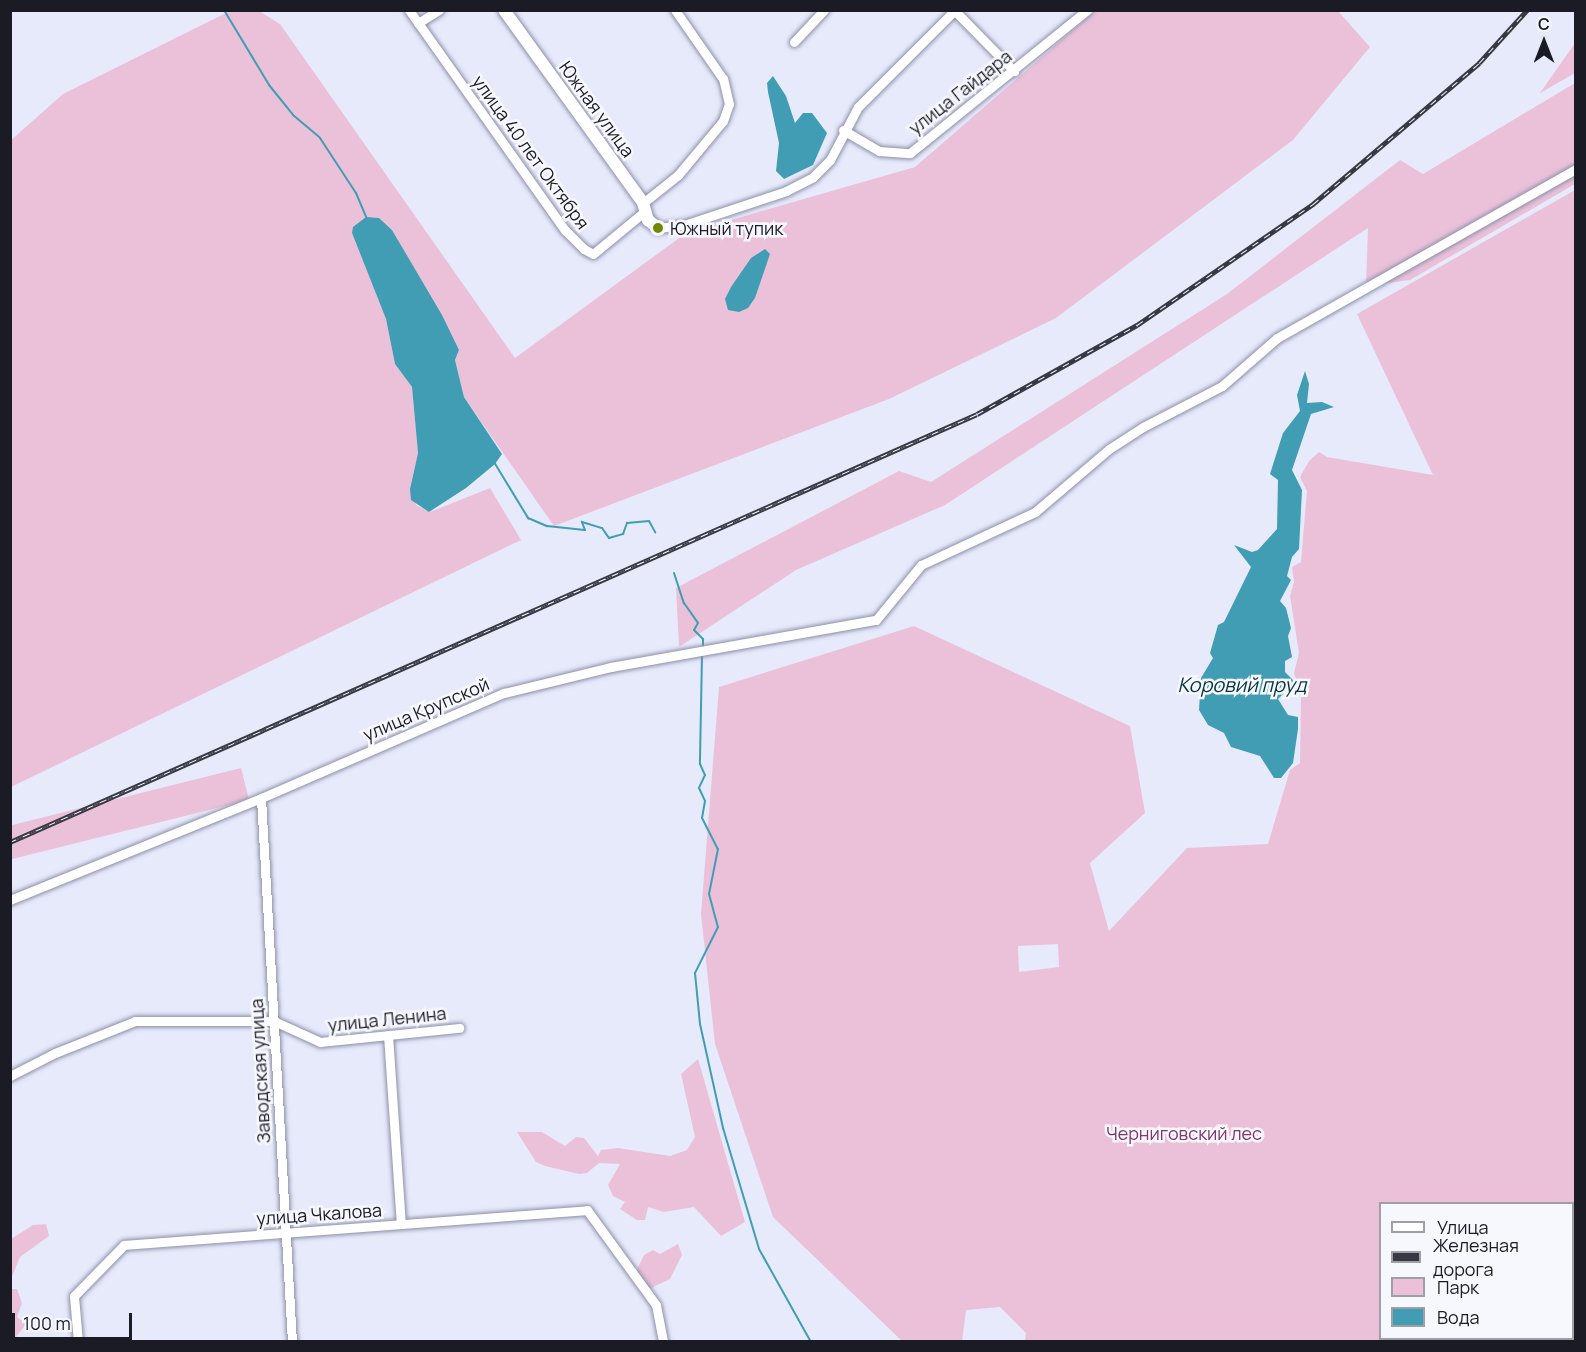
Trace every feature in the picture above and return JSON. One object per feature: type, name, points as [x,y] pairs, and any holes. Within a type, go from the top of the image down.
[{"type":"street","name":"улица 40 лет Октября","points":[[409,10],[565,230],[584,249],[593,254],[644,207]]},
{"type":"street","points":[[418,23],[438,10]]},
{"type":"street","name":"Южная улица","points":[[504,10],[658,228]]},
{"type":"street","points":[[644,207],[678,175],[718,127],[729,104],[727,88],[675,10]]},
{"type":"street","points":[[794,42],[825,10]]},
{"type":"street","name":"улица Гайдара","points":[[843,130],[879,151],[910,153],[1087,10]]},
{"type":"street","points":[[658,228],[684,225],[786,191],[813,177],[830,160],[843,130],[858,107],[954,11],[1014,71]]},
{"type":"street","name":"улица Крупской","points":[[10,900],[261,798],[504,693],[611,667],[876,620],[921,565],[1035,512],[1109,449],[1143,427],[1222,386],[1277,338],[1575,169]]},
{"type":"street","name":"Заводская улица","points":[[261,798],[292,1341]]},
{"type":"street","name":"улица Ленина","points":[[10,1076],[55,1053],[135,1021],[274,1021],[320,1042],[459,1028]]},
{"type":"street","points":[[388,1035],[401,1224]]},
{"type":"street","name":"улица Чкалова","points":[[78,1341],[74,1296],[124,1245],[587,1210],[656,1305],[663,1341]]},
{"type":"green space","points":[[230,11],[259,11],[280,24],[515,358],[686,233],[915,167],[1095,11],[1338,11],[1370,47],[1293,140],[1056,318],[889,399],[554,526],[464,397],[455,360],[459,350],[392,230],[379,218],[352,233],[386,319],[395,364],[412,387],[418,453],[410,489],[416,505],[430,512],[490,488],[521,540],[11,787],[10,141],[63,94]]},
{"type":"green space","points":[[1575,43],[1575,73],[1540,93]]},
{"type":"green space","points":[[1575,83],[1575,184],[1410,280],[1366,286],[1368,228],[945,505],[796,570],[679,647],[676,588],[899,471],[931,482],[1227,294],[1400,160],[1423,174]]},
{"type":"green space","name":"Черниговский лес","points":[[1575,190],[1575,1341],[1025,1341],[1026,1333],[1000,1307],[966,1310],[962,1341],[902,1341],[773,1217],[715,1044],[701,914],[719,687],[914,626],[1130,726],[1145,813],[1090,863],[1109,931],[1187,848],[1268,844],[1290,770],[1300,763],[1301,694],[1294,673],[1299,653],[1290,596],[1294,582],[1292,567],[1301,562],[1307,491],[1300,477],[1309,461],[1319,452],[1327,457],[1433,475],[1357,314]],"holes":[[[1058,944],[1059,967],[1019,972],[1018,946]]]},
{"type":"green space","points":[[241,768],[249,800],[10,860],[10,826]]},
{"type":"green space","points":[[698,1059],[745,1222],[721,1236],[694,1207],[664,1212],[648,1207],[645,1220],[637,1220],[620,1209],[625,1202],[613,1196],[608,1185],[620,1164],[599,1163],[587,1173],[579,1174],[545,1166],[536,1162],[517,1132],[542,1132],[565,1146],[576,1137],[584,1138],[598,1156],[601,1150],[618,1148],[670,1156],[687,1150],[695,1137],[681,1074]]},
{"type":"green space","points":[[46,1224],[49,1236],[20,1257],[11,1279],[11,1239],[33,1225]]},
{"type":"green space","points":[[678,1244],[682,1255],[670,1279],[649,1289],[636,1272],[644,1255],[653,1250],[660,1254]]},
{"type":"green space","points":[[11,1289],[17,1289],[22,1303],[17,1317],[26,1324],[13,1341]]},
{"type":"water","points":[[773,76],[786,96],[795,123],[803,113],[812,113],[827,133],[813,165],[784,179],[776,171],[779,143],[767,83]]},
{"type":"water","points":[[366,217],[379,218],[392,230],[442,315],[459,350],[455,360],[464,397],[502,454],[495,464],[466,488],[429,512],[411,500],[410,489],[418,453],[412,387],[395,364],[386,319],[352,233],[353,227]]},
{"type":"water","points":[[765,249],[770,254],[755,298],[748,308],[739,312],[728,310],[725,299],[731,287],[751,258]]},
{"type":"water","name":"Коровий пруд","points":[[1305,371],[1309,384],[1307,403],[1322,402],[1334,407],[1311,414],[1292,470],[1302,490],[1299,549],[1292,557],[1287,576],[1291,580],[1280,601],[1286,608],[1291,628],[1288,636],[1292,657],[1285,661],[1285,672],[1295,682],[1278,699],[1288,715],[1298,717],[1298,729],[1293,763],[1281,778],[1274,778],[1260,756],[1231,747],[1224,733],[1208,725],[1199,710],[1201,678],[1213,658],[1210,653],[1218,625],[1224,622],[1251,567],[1234,545],[1252,552],[1258,550],[1277,529],[1278,480],[1270,474],[1283,433],[1300,411],[1297,395]]},
{"type":"waterway","points":[[224,10],[269,85],[293,115],[320,138],[356,193],[367,219]]},
{"type":"waterway","points":[[494,462],[528,518],[547,526],[585,530],[582,522],[602,528],[609,538],[623,534],[627,523],[649,521],[655,532]]},
{"type":"waterway","points":[[674,573],[684,603],[698,623],[694,630],[703,639],[703,649]]},
{"type":"waterway","points":[[702,655],[700,764],[705,775],[699,788],[705,801],[702,818],[718,849],[709,894],[718,927],[695,973],[700,1024],[723,1128],[759,1249],[811,1342]]},
{"type":"railway","points":[[10,842],[977,414],[1137,325],[1313,204],[1479,63],[1527,10]]},
{"type":"place","name":"Южный тупик","points":[[658,228]]}]
